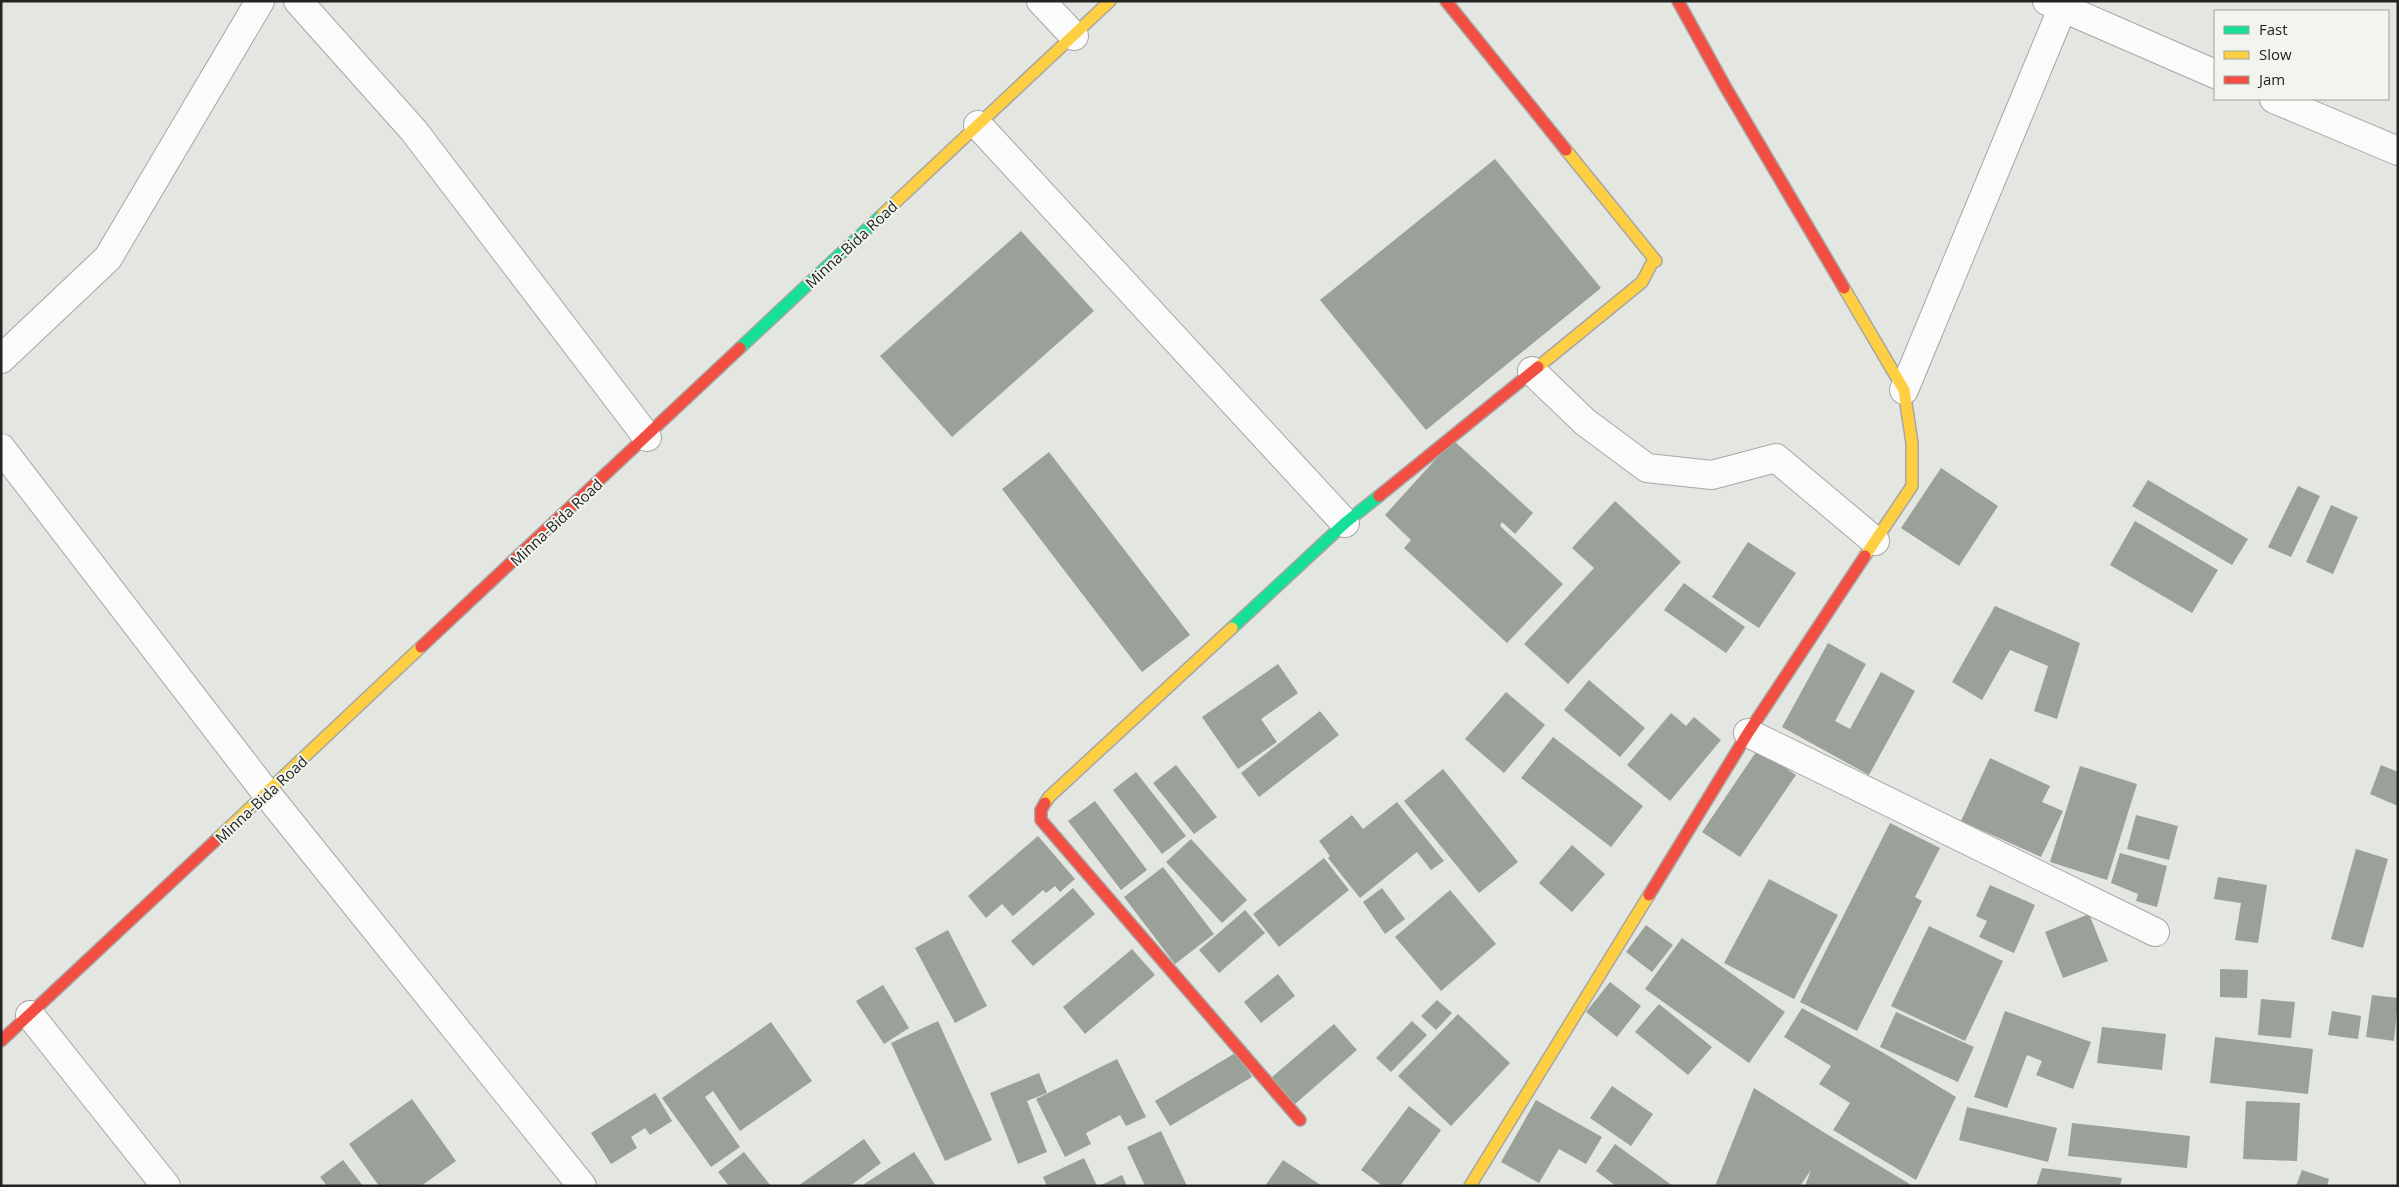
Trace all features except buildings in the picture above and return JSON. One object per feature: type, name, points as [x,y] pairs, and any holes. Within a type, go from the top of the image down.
[{"type":"street","points":[[1,359],[108,258],[260,1]]},
{"type":"street","points":[[298,1],[414,132],[646,437]]},
{"type":"street","points":[[1041,1],[1074,36]]},
{"type":"street","name":"Minna-Bida Road","points":[[1,1041],[267,794],[1110,1]]},
{"type":"street","points":[[1300,1120],[1041,820],[1042,810],[1049,797],[1345,523],[1642,282],[1653,261],[1656,261],[1446,1]]},
{"type":"street","points":[[1470,1186],[1748,732],[1912,486],[1912,443],[1904,390],[1726,88],[1678,1]]},
{"type":"street","points":[[1904,390],[2055,5],[2214,74]]},
{"type":"street","points":[[2276,100],[2398,151]]},
{"type":"street","points":[[978,125],[1345,523]]},
{"type":"street","points":[[1532,371],[1585,422],[1647,468],[1712,475],[1776,458],[1875,541]]},
{"type":"street","points":[[1,448],[10,476],[582,1186]]},
{"type":"street","points":[[1748,732],[2155,932]]},
{"type":"street","points":[[30,1014],[166,1186]]},
{"type":"traffic: fast","points":[[740,348],[883,214]]},
{"type":"traffic: fast","points":[[1232,628],[1345,523],[1379,496]]},
{"type":"traffic: slow","points":[[883,214],[1110,1]]},
{"type":"traffic: slow","points":[[1538,367],[1642,282],[1653,261],[1656,261],[1566,150]]},
{"type":"traffic: slow","points":[[1844,288],[1904,390],[1912,443],[1912,486],[1865,556]]},
{"type":"traffic: slow","points":[[1045,803],[1049,797],[1232,628]]},
{"type":"traffic: slow","points":[[216,840],[421,647]]},
{"type":"traffic: slow","points":[[1470,1186],[1649,895]]},
{"type":"traffic: jam","points":[[1446,1],[1566,150]]},
{"type":"traffic: jam","points":[[1678,1],[1726,88],[1844,288]]},
{"type":"traffic: jam","points":[[421,647],[740,348]]},
{"type":"traffic: jam","points":[[1379,496],[1538,367]]},
{"type":"traffic: jam","points":[[1649,895],[1748,733],[1865,556]]},
{"type":"traffic: jam","points":[[1045,803],[1041,810],[1041,820],[1300,1120]]},
{"type":"traffic: jam","points":[[1,1041],[216,840]]}]
